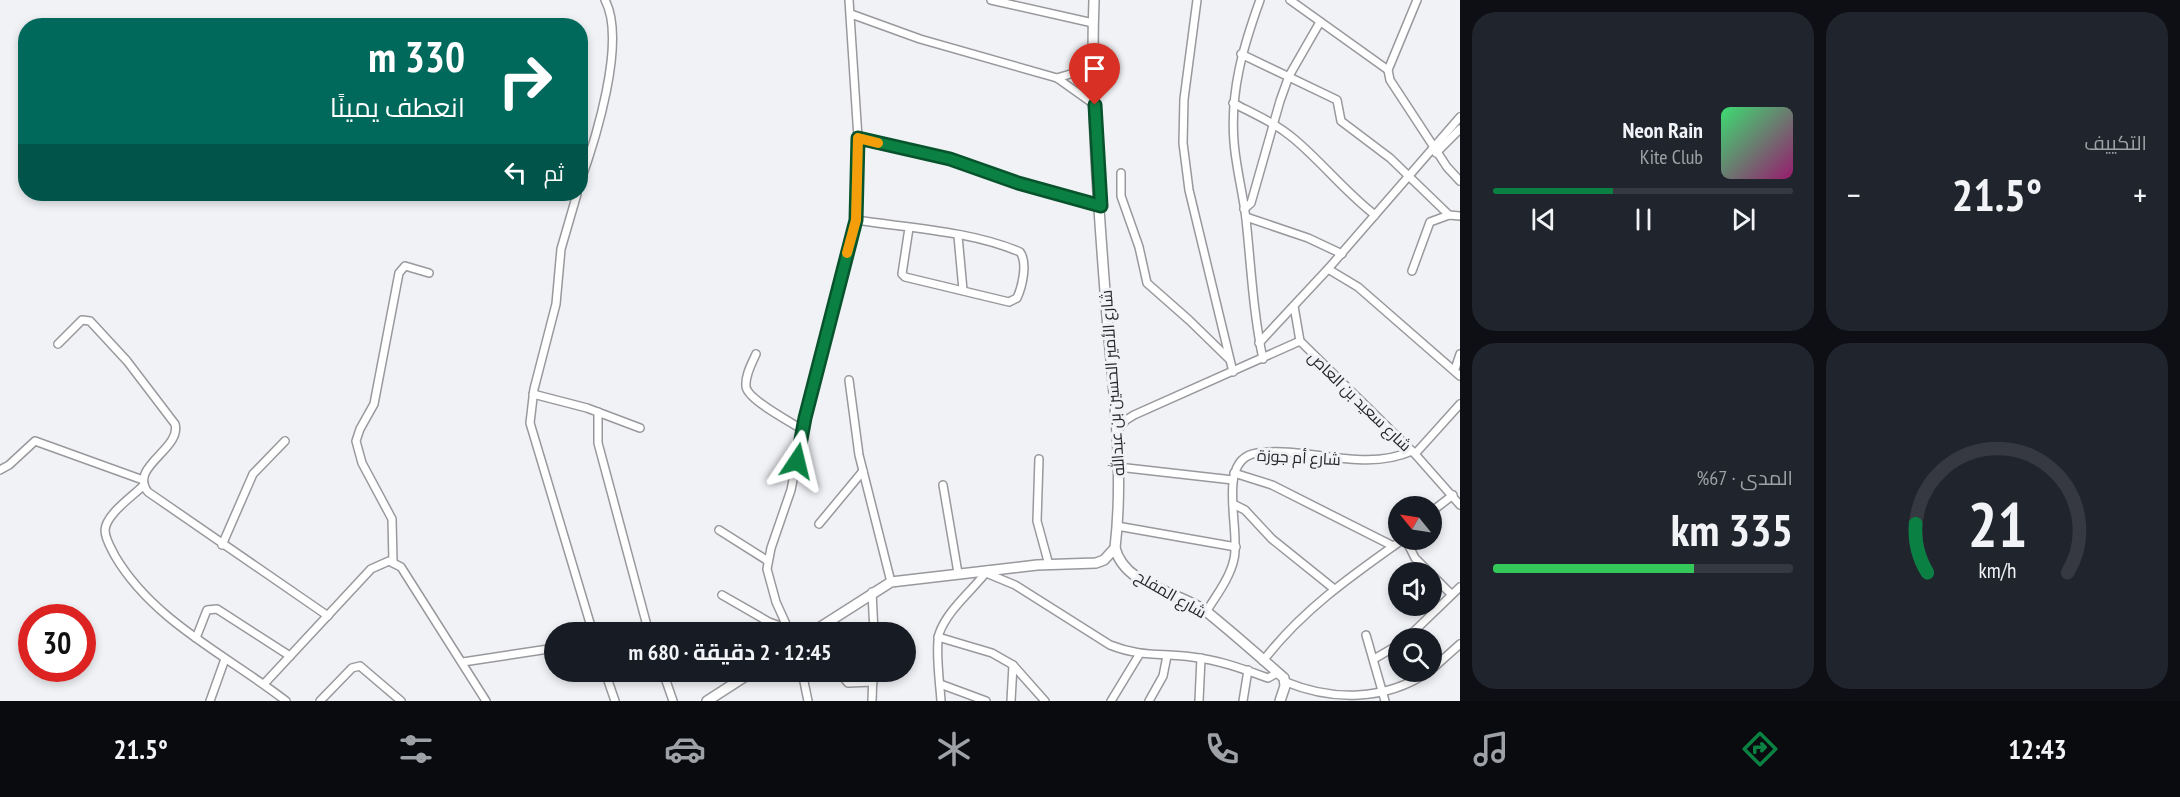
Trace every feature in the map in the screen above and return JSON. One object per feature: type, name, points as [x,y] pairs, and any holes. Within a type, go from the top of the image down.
[{"type":"street","points":[[588,161],[607,88],[610,20],[605,0]]},
{"type":"street","points":[[785,622],[770,585],[768,561],[791,490],[803,430],[856,220],[858,138],[849,0]]},
{"type":"street","points":[[991,0],[1093,23]]},
{"type":"street","name":"شارع الأمير الحسين بن عبدالله","points":[[1094,0],[1095,105],[1107,316],[1118,430],[1116,548]]},
{"type":"street","points":[[1197,0],[1184,99],[1184,143],[1189,190],[1212,276],[1233,372]]},
{"type":"street","points":[[1260,0],[1241,54],[1233,103],[1234,149],[1246,217],[1249,274],[1263,359]]},
{"type":"street","points":[[1290,0],[1388,70],[1397,94],[1460,181]]},
{"type":"street","points":[[1388,70],[1417,0]]},
{"type":"street","points":[[851,14],[920,39],[1057,78],[1095,105]]},
{"type":"street","points":[[1244,209],[1251,203],[1272,123],[1289,76],[1320,22]]},
{"type":"street","points":[[1057,78],[1077,72],[1094,52]]},
{"type":"street","points":[[1241,54],[1337,100],[1341,121],[1410,175],[1449,215]]},
{"type":"street","points":[[1233,103],[1272,123],[1295,140],[1352,197],[1375,215]]},
{"type":"street","points":[[1259,343],[1342,254],[1423,160],[1433,145],[1460,117]]},
{"type":"street","points":[[1423,160],[1438,152],[1460,129]]},
{"type":"street","points":[[858,138],[950,159],[1028,186],[1101,206]]},
{"type":"street","points":[[1121,172],[1121,196],[1139,247],[1147,283],[1229,360]]},
{"type":"street","points":[[575,201],[564,234],[556,304],[530,410],[533,438],[554,496],[590,622]]},
{"type":"street","points":[[1412,271],[1427,226],[1433,219],[1449,215],[1460,216]]},
{"type":"street","points":[[1246,217],[1308,238],[1342,254]]},
{"type":"street","points":[[856,220],[909,228],[958,236],[1020,252],[1024,258],[1019,292],[1014,302],[909,279],[902,274],[909,228]]},
{"type":"street","points":[[958,236],[963,290]]},
{"type":"street","points":[[393,562],[392,519],[362,463],[356,441],[374,404],[399,273],[405,266],[429,273]]},
{"type":"street","points":[[1328,269],[1359,287],[1457,372]]},
{"type":"street","points":[[1294,306],[1300,341]]},
{"type":"street","points":[[58,344],[82,320],[90,321],[127,361],[175,424],[175,436],[151,466],[143,483],[110,518],[105,530],[106,537],[132,581],[160,612],[286,701]]},
{"type":"street","name":"شارع سعيد بن العاص","points":[[1118,430],[1126,420],[1134,416],[1300,341],[1413,452],[1460,505]]},
{"type":"street","points":[[756,354],[746,382],[746,390],[752,398],[803,430]]},
{"type":"street","points":[[1457,372],[1460,354]]},
{"type":"street","points":[[849,380],[863,471],[891,582]]},
{"type":"street","points":[[533,394],[598,412],[640,428]]},
{"type":"street","points":[[1413,452],[1460,404]]},
{"type":"street","points":[[598,412],[598,443],[646,622]]},
{"type":"street","points":[[0,470],[9,465],[35,441],[143,483],[148,492],[328,616]]},
{"type":"street","points":[[222,545],[253,474],[285,441]]},
{"type":"street","name":"شارع أم جوزة","points":[[1233,477],[1241,459],[1264,452],[1357,460],[1386,459],[1413,452]]},
{"type":"street","points":[[1039,459],[1037,520],[1049,565]]},
{"type":"street","points":[[1118,467],[1233,477],[1272,485],[1388,543]]},
{"type":"street","points":[[819,524],[863,471]]},
{"type":"street","points":[[1206,612],[1227,578],[1236,547],[1233,477]]},
{"type":"street","points":[[943,485],[958,573]]},
{"type":"street","points":[[1442,504],[1453,495]]},
{"type":"street","points":[[1233,504],[1245,510],[1272,539],[1333,588]]},
{"type":"street","points":[[1117,526],[1236,547]]},
{"type":"street","points":[[718,530],[768,561]]},
{"type":"street","points":[[827,622],[891,582],[958,573],[1096,563],[1104,560],[1116,548]]},
{"type":"street","name":"شارع المفلح","points":[[1116,548],[1121,562],[1140,578],[1206,612],[1286,682]]},
{"type":"street","points":[[1263,661],[1281,638],[1333,588],[1388,550]]},
{"type":"street","points":[[1410,550],[1419,562]]},
{"type":"street","points":[[264,684],[371,569],[383,562],[393,562],[401,567],[486,701]]},
{"type":"street","points":[[941,701],[938,637],[943,625],[987,572]]},
{"type":"street","points":[[987,572],[1023,590],[1110,645],[1139,655],[1201,658],[1248,670],[1268,678],[1276,673]]},
{"type":"street","points":[[1442,585],[1451,594]]},
{"type":"street","points":[[1417,628],[1460,587]]},
{"type":"street","points":[[872,592],[873,622]]},
{"type":"street","points":[[722,595],[769,622]]},
{"type":"street","points":[[196,638],[207,610],[217,609],[290,656]]},
{"type":"street","points":[[1366,635],[1384,697]]},
{"type":"street","points":[[938,637],[978,647],[1012,665],[1044,701]]},
{"type":"street","points":[[1442,660],[1460,644]]},
{"type":"street","points":[[463,663],[544,650]]},
{"type":"street","points":[[1374,659],[1388,651]]},
{"type":"street","points":[[1112,701],[1139,655]]},
{"type":"street","points":[[1149,701],[1163,676],[1167,656]]},
{"type":"street","points":[[1199,701],[1201,658]]},
{"type":"street","points":[[210,701],[225,659]]},
{"type":"street","points":[[1011,701],[1012,665]]},
{"type":"street","points":[[320,701],[352,668],[360,666],[401,701]]},
{"type":"street","points":[[1243,701],[1248,670]]},
{"type":"street","points":[[608,682],[615,701]]},
{"type":"street","points":[[666,682],[673,701]]},
{"type":"street","points":[[707,701],[736,682]]},
{"type":"street","points":[[804,682],[808,701]]},
{"type":"street","points":[[847,682],[873,682],[872,701]]},
{"type":"street","points":[[1280,701],[1286,682],[1312,695],[1333,699],[1363,700],[1384,697],[1414,682]]},
{"type":"street","points":[[940,684],[986,701]]},
{"type":"slow traffic","points":[[847,253],[856,220],[858,138],[878,143]]},
{"type":"route","points":[[797,461],[805,418],[856,220],[858,138],[950,159],[1018,183],[1076,201],[1101,206],[1095,105]]}]
